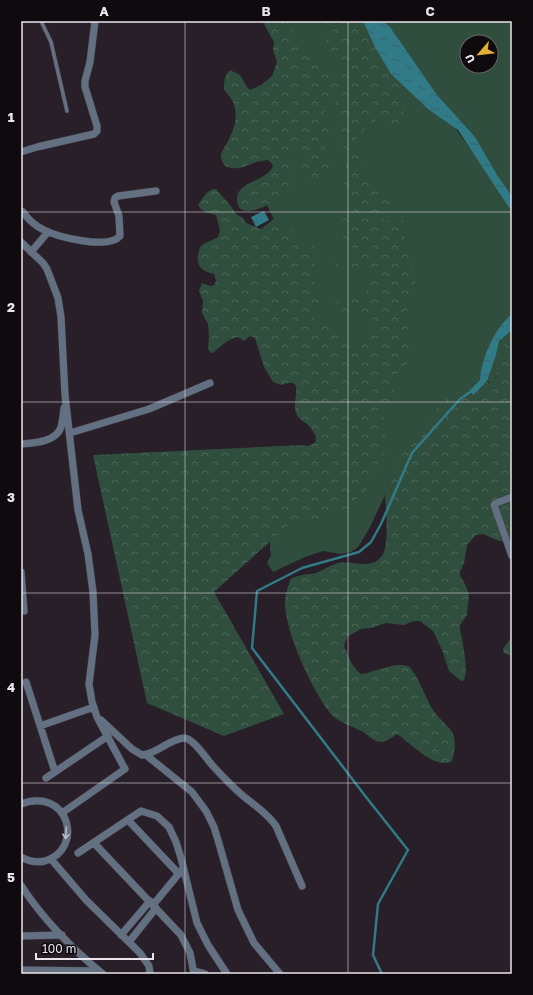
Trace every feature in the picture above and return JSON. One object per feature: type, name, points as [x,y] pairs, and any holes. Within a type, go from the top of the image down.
[{"type":"street","points":[[21,152],[94,134],[97,131],[97,126],[85,87],[95,21]]},
{"type":"street","points":[[22,212],[31,221],[48,232],[88,242],[113,241],[120,236],[119,216],[114,202],[115,198],[118,196],[156,191]]},
{"type":"street","points":[[32,252],[48,232]]},
{"type":"street","points":[[21,242],[47,269],[54,283],[58,298],[61,317],[65,395],[78,510],[88,554],[93,592],[95,635],[89,684],[97,717],[125,769],[62,813]]},
{"type":"street","points":[[70,434],[149,409],[210,383]]},
{"type":"street","points":[[21,444],[48,439],[57,434],[61,428],[65,395]]},
{"type":"street","points":[[512,498],[494,505],[512,556]]},
{"type":"street","points":[[21,572],[24,611]]},
{"type":"street","points":[[26,682],[55,772]]},
{"type":"street","points":[[40,726],[94,707]]},
{"type":"street","points":[[97,717],[137,753],[142,755],[154,752],[183,738],[188,739],[230,784],[271,818],[279,832],[302,886]]},
{"type":"street","points":[[46,778],[108,736]]},
{"type":"street","points":[[146,755],[192,792],[206,811],[220,846],[238,910],[254,943],[280,974]]},
{"type":"street","points":[[21,804],[32,800],[43,801],[54,805],[62,813],[68,833],[65,843],[59,852],[51,859],[39,862],[27,860],[21,857]]},
{"type":"street","points":[[78,853],[141,811],[158,816],[168,827],[176,842],[181,871],[197,922],[208,945],[227,974]]},
{"type":"street","points":[[128,820],[181,871]]},
{"type":"street","points":[[94,843],[181,935],[190,953],[194,973],[204,974]]},
{"type":"street","points":[[51,859],[86,900],[140,953],[149,966],[150,974]]},
{"type":"street","points":[[122,936],[153,905],[181,871]]},
{"type":"street","points":[[21,885],[25,897],[74,948],[101,972]]},
{"type":"street","points":[[129,942],[153,905]]},
{"type":"street","points":[[21,936],[62,935]]},
{"type":"street","points":[[21,970],[101,972]]},
{"type":"lane","points":[[41,21],[51,42],[66,111]]},
{"type":"green space","points":[[261,21],[292,21],[293,32],[303,41],[307,56],[318,59],[328,73],[340,69],[341,65],[340,62],[334,57],[330,48],[325,33],[324,21],[368,21],[402,80],[403,86],[398,95],[404,113],[404,121],[398,127],[393,129],[390,128],[384,117],[378,118],[364,130],[356,140],[356,149],[362,167],[369,170],[370,173],[367,179],[370,184],[376,191],[396,204],[383,218],[384,221],[392,219],[403,220],[406,236],[403,242],[410,256],[415,282],[412,288],[407,312],[409,349],[407,363],[402,371],[392,376],[392,389],[394,391],[389,410],[384,415],[383,427],[387,440],[384,460],[380,469],[373,476],[371,483],[360,497],[350,503],[347,510],[330,517],[320,526],[318,525],[317,519],[314,518],[306,522],[292,522],[214,592],[284,714],[224,736],[147,703],[93,455],[307,446],[315,443],[316,437],[312,430],[298,417],[296,413],[296,386],[294,383],[281,385],[273,382],[264,367],[255,338],[250,336],[244,341],[238,337],[231,339],[213,353],[208,349],[208,324],[202,313],[203,301],[199,291],[202,283],[210,286],[214,285],[216,281],[214,274],[207,272],[199,266],[198,255],[201,246],[218,237],[220,230],[216,215],[203,211],[198,205],[210,190],[216,189],[237,215],[242,217],[246,223],[261,229],[275,218],[291,228],[297,237],[313,247],[316,256],[312,272],[315,279],[313,288],[324,306],[320,312],[313,311],[310,313],[314,319],[315,325],[320,327],[333,321],[338,324],[341,330],[350,331],[351,339],[361,343],[371,329],[368,323],[361,318],[341,314],[328,304],[356,298],[367,292],[372,275],[370,267],[364,263],[350,270],[346,270],[338,267],[331,257],[354,260],[360,254],[359,250],[346,243],[341,227],[342,221],[353,212],[355,203],[347,190],[344,179],[348,152],[340,145],[338,141],[338,118],[335,100],[332,100],[322,106],[328,121],[331,139],[325,149],[329,166],[328,179],[316,183],[306,181],[301,174],[299,155],[290,155],[282,159],[289,164],[292,171],[293,179],[288,194],[261,208],[248,211],[242,210],[239,207],[237,200],[238,193],[242,188],[266,175],[273,165],[268,160],[240,168],[233,168],[225,166],[221,159],[222,153],[234,127],[236,114],[233,102],[224,90],[225,77],[230,70],[240,75],[250,90],[261,85],[272,76],[277,62],[273,50],[274,42]]},
{"type":"green space","points":[[286,21],[331,21],[357,77],[300,87]]},
{"type":"green space","points":[[379,21],[512,21],[512,200]]},
{"type":"green space","points":[[386,84],[410,85],[450,121],[494,181],[512,210],[512,318],[509,335],[493,384],[483,379],[390,485],[369,529],[358,547],[351,552],[341,554],[323,551],[305,557],[273,572],[267,563],[271,555],[270,524],[369,471],[380,224],[361,177],[353,142]]},
{"type":"green space","points":[[337,88],[345,142],[394,256],[376,325],[361,355],[309,327],[277,226],[266,203],[275,157],[318,101]]},
{"type":"green space","points":[[512,325],[512,549],[506,541],[499,541],[483,534],[476,535],[467,545],[464,563],[460,572],[469,595],[467,615],[460,625],[465,657],[466,672],[464,680],[461,681],[449,671],[442,650],[433,631],[420,621],[413,621],[404,625],[386,623],[371,628],[361,629],[347,637],[344,646],[353,665],[361,674],[399,665],[404,665],[412,670],[433,710],[448,726],[454,737],[455,746],[452,761],[445,763],[438,762],[423,754],[397,734],[384,741],[378,742],[364,732],[341,721],[330,713],[315,690],[300,659],[289,628],[285,597],[290,580],[295,577],[316,573],[338,563],[368,564],[377,561],[381,557],[385,549],[387,535],[385,496],[396,466],[409,444],[430,416],[448,397],[470,386],[473,387],[485,381],[489,383],[496,378],[500,355],[507,340],[505,338]]},
{"type":"green space","points":[[512,636],[512,656],[504,653],[503,649]]},
{"type":"water","points":[[363,21],[383,21],[390,27],[437,95],[475,137],[497,175],[511,195],[512,212],[458,130],[428,109],[391,74],[375,47]]},
{"type":"water","points":[[264,211],[269,220],[256,227],[251,217]]},
{"type":"water","points":[[512,314],[512,330],[499,341],[487,381],[473,395],[470,390],[480,380],[483,363],[490,344],[500,327]]},
{"type":"waterway","points":[[382,974],[373,955],[378,904],[408,850],[252,648],[257,591],[302,568],[359,552],[371,542],[381,524],[412,453],[460,399],[473,390]]}]
